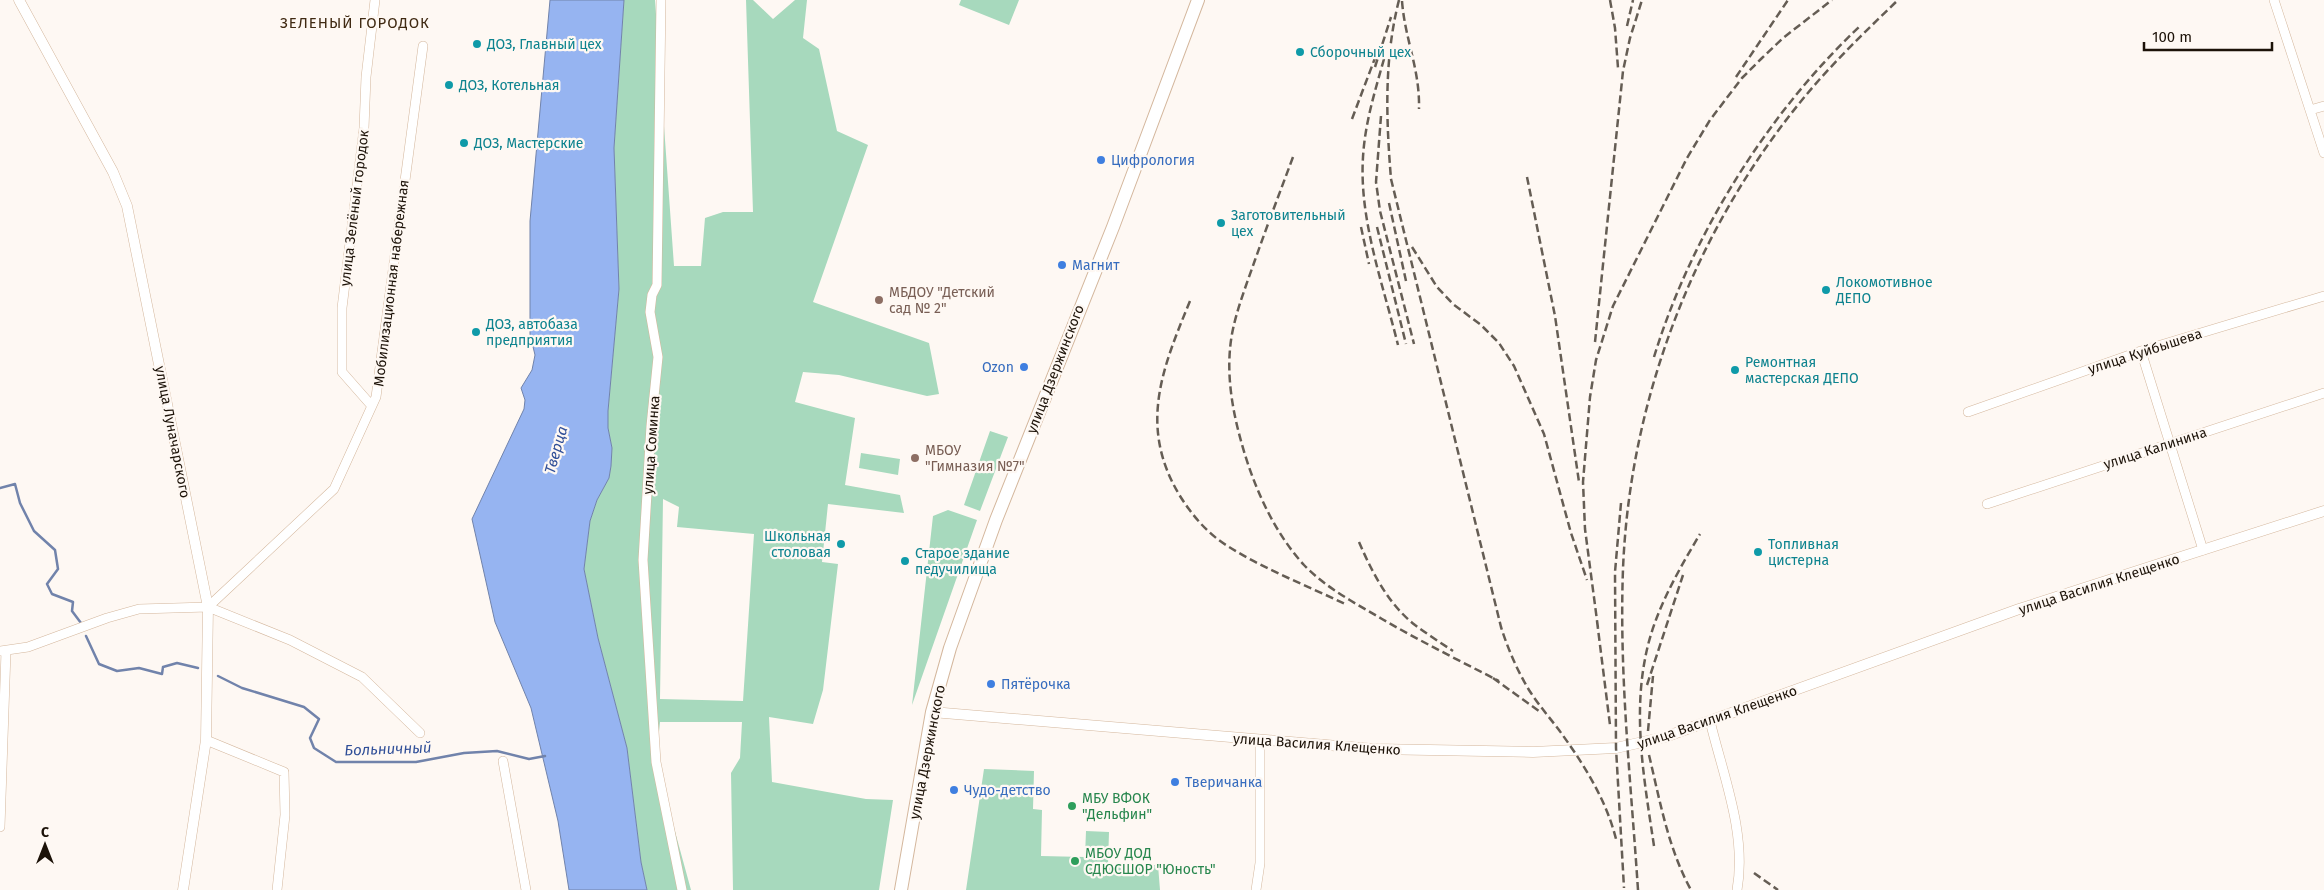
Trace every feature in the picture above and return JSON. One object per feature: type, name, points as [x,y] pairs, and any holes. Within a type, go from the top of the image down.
[{"type":"main road","name":"улица Дзержинского","points":[[901,890],[932,712],[950,648],[996,520],[1113,226],[1198,0]]},
{"type":"street","name":"улица Луначарского","points":[[19,0],[113,172],[124,199],[208,607],[206,740],[184,890]]},
{"type":"street","name":"улица Зелёный городок","points":[[371,405],[342,372],[342,317],[364,128],[366,77],[375,0]]},
{"type":"street","name":"улица Соминка","points":[[661,0],[657,286],[652,295],[650,312],[658,357],[651,426],[643,560],[656,762],[682,890]]},
{"type":"street","points":[[2274,0],[2324,154]]},
{"type":"street","name":"Мобилизационная набережная","points":[[208,607],[334,489],[376,397],[423,46]]},
{"type":"street","points":[[2310,110],[2324,106]]},
{"type":"street","name":"улица Куйбышева","points":[[1968,412],[2141,351],[2324,296]]},
{"type":"street","points":[[2141,351],[2203,550]]},
{"type":"street","name":"улица Калинина","points":[[1986,504],[2324,393]]},
{"type":"street","name":"улица Василия Клещенко","points":[[932,712],[1374,749],[1533,752],[1629,746],[1665,737],[2019,609],[2324,511]]},
{"type":"street","points":[[0,827],[3,651],[28,647],[107,618],[139,609],[208,607],[290,640],[362,677],[420,733]]},
{"type":"street","points":[[1710,721],[1737,829],[1741,858],[1737,890]]},
{"type":"street","points":[[206,740],[284,772],[285,815],[277,890]]},
{"type":"street","points":[[1256,890],[1260,863],[1260,740]]},
{"type":"street","points":[[502,761],[526,890]]},
{"type":"green space","points":[[624,0],[655,0],[674,266],[701,266],[705,218],[723,212],[753,212],[746,0],[753,0],[773,19],[795,0],[807,0],[803,38],[819,49],[837,131],[868,145],[813,302],[929,343],[939,394],[927,396],[839,375],[803,372],[795,402],[855,418],[845,485],[900,495],[904,513],[828,504],[822,562],[838,564],[823,690],[813,724],[769,717],[772,782],[866,799],[893,800],[879,890],[733,890],[731,773],[740,758],[742,722],[660,722],[656,762],[691,890],[647,890],[641,862],[627,748],[598,638],[584,569],[590,521],[597,500],[609,478],[611,466],[612,448],[608,428],[608,411],[619,289],[614,148]],"holes":[[[663,499],[679,507],[677,527],[754,534],[743,701],[660,699]]]},
{"type":"green space","points":[[961,0],[1019,0],[1009,25],[959,5]]},
{"type":"green space","points":[[990,431],[1008,437],[980,511],[964,505]]},
{"type":"green space","points":[[861,453],[900,459],[898,475],[859,468]]},
{"type":"green space","points":[[948,510],[977,520],[912,705],[933,516]]},
{"type":"green space","points":[[984,769],[1034,771],[1033,809],[1042,810],[1041,856],[1085,857],[1086,831],[1109,832],[1108,865],[1158,865],[1160,890],[966,890]]},
{"type":"water","name":"Тверца","points":[[550,0],[624,0],[614,148],[619,289],[608,411],[608,428],[612,448],[611,466],[609,478],[597,500],[590,521],[584,569],[598,638],[627,748],[641,862],[647,890],[569,890],[558,821],[531,708],[495,622],[472,519],[524,409],[525,400],[521,388],[532,370],[535,355],[530,334],[530,221]]},
{"type":"waterway","name":"Больничный","points":[[0,488],[15,484],[20,503],[34,531],[55,550],[58,569],[47,584],[52,594],[73,602],[72,611],[81,623]]},
{"type":"waterway","name":"Больничный","points":[[86,636],[99,664],[117,671],[139,668],[162,674],[163,667],[177,663],[198,668]]},
{"type":"waterway","name":"Больничный","points":[[218,676],[242,688],[304,707],[319,719],[310,738],[314,748],[336,762],[416,762],[464,753],[497,751],[529,759],[545,756]]},
{"type":"railway","points":[[1399,0],[1394,22],[1389,66],[1387,111],[1391,179],[1501,627],[1513,659],[1529,690],[1559,730],[1593,782],[1612,824],[1616,839]]},
{"type":"railway","points":[[1610,0],[1615,28],[1618,68]]},
{"type":"railway","points":[[1627,26],[1633,0]]},
{"type":"railway","points":[[1595,342],[1623,71],[1630,38],[1642,0]]},
{"type":"railway","points":[[1736,77],[1788,0]]},
{"type":"railway","points":[[1598,628],[1585,529],[1583,482],[1590,397],[1596,360],[1613,306],[1687,158],[1710,120],[1742,78],[1762,58],[1783,38],[1832,0]]},
{"type":"railway","points":[[1638,890],[1624,689],[1623,569],[1629,502],[1640,436],[1657,371],[1679,308],[1707,247],[1740,188],[1777,132],[1819,80],[1898,0]]},
{"type":"railway","points":[[1402,1],[1415,68],[1419,109]]},
{"type":"railway","points":[[1375,67],[1391,17]]},
{"type":"railway","points":[[1654,357],[1689,267],[1711,222],[1736,179],[1763,138],[1793,98],[1825,61],[1859,27]]},
{"type":"railway","points":[[1352,119],[1375,58]]},
{"type":"railway","points":[[1384,59],[1366,132],[1363,181],[1368,228],[1373,252],[1398,345]]},
{"type":"railway","points":[[1381,116],[1376,182],[1380,211],[1414,344]]},
{"type":"railway","points":[[1293,157],[1243,294],[1235,320],[1229,357],[1234,414],[1258,491],[1265,507],[1293,552],[1322,581],[1351,601],[1396,627],[1499,681]]},
{"type":"railway","points":[[1527,177],[1555,316],[1579,482]]},
{"type":"railway","points":[[1389,203],[1406,281]]},
{"type":"railway","points":[[1361,227],[1369,264]]},
{"type":"railway","points":[[1377,227],[1406,344]]},
{"type":"railway","points":[[1412,247],[1437,287],[1453,304],[1481,325],[1499,343],[1514,366],[1544,434],[1571,533],[1587,580]]},
{"type":"railway","points":[[1190,301],[1163,374],[1159,398],[1157,422],[1160,446],[1167,471],[1180,496],[1200,523],[1212,535],[1240,554],[1345,604]]},
{"type":"railway","points":[[1621,503],[1615,572],[1616,748],[1624,888]]},
{"type":"railway","points":[[1654,846],[1644,776],[1640,729],[1640,706],[1645,659],[1654,626],[1667,594],[1700,534]]},
{"type":"railway","points":[[1359,542],[1375,576],[1405,617],[1453,651]]},
{"type":"railway","points":[[1647,685],[1683,575]]},
{"type":"railway","points":[[1597,621],[1610,725]]},
{"type":"railway","points":[[1648,731],[1653,676]]},
{"type":"railway","points":[[1493,678],[1539,711]]},
{"type":"railway","points":[[1649,755],[1661,807],[1676,858],[1691,890]]},
{"type":"railway","points":[[1754,873],[1778,890]]},
{"type":"place","name":"ДОЗ, Главный цех","points":[[477,44]]},
{"type":"place","name":"Сборочный цех","points":[[1300,52]]},
{"type":"place","name":"ДОЗ, Котельная","points":[[449,85]]},
{"type":"place","name":"ДОЗ, Мастерские","points":[[464,143]]},
{"type":"place","name":"Цифрология","points":[[1101,160]]},
{"type":"place","name":"Заготовительный цех","points":[[1221,223]]},
{"type":"place","name":"Магнит","points":[[1062,265]]},
{"type":"place","name":"Локомотивное ДЕПО","points":[[1826,290]]},
{"type":"place","name":"МБДОУ \"Детский сад № 2\"","points":[[879,300]]},
{"type":"place","name":"ДОЗ, автобаза предприятия","points":[[476,332]]},
{"type":"place","name":"Ozon","points":[[1024,367]]},
{"type":"place","name":"Ремонтная мастерская ДЕПО","points":[[1735,370]]},
{"type":"place","name":"МБОУ \"Гимназия №7\"","points":[[915,458]]},
{"type":"place","name":"Школьная столовая","points":[[841,544]]},
{"type":"place","name":"Топливная цистерна","points":[[1758,552]]},
{"type":"place","name":"Старое здание педучилища","points":[[905,561]]},
{"type":"place","name":"Пятёрочка","points":[[991,684]]},
{"type":"place","name":"Тверичанка","points":[[1175,782]]},
{"type":"place","name":"Чудо-детство","points":[[954,790]]},
{"type":"place","name":"МБУ ВФОК \"Дельфин\"","points":[[1072,806]]},
{"type":"place","name":"МБОУ ДОД СДЮСШОР \"Юность\"","points":[[1075,861]]},
{"type":"district","name":"ЗЕЛЕНЫЙ ГОРОДОК","points":[[355,23]]}]
